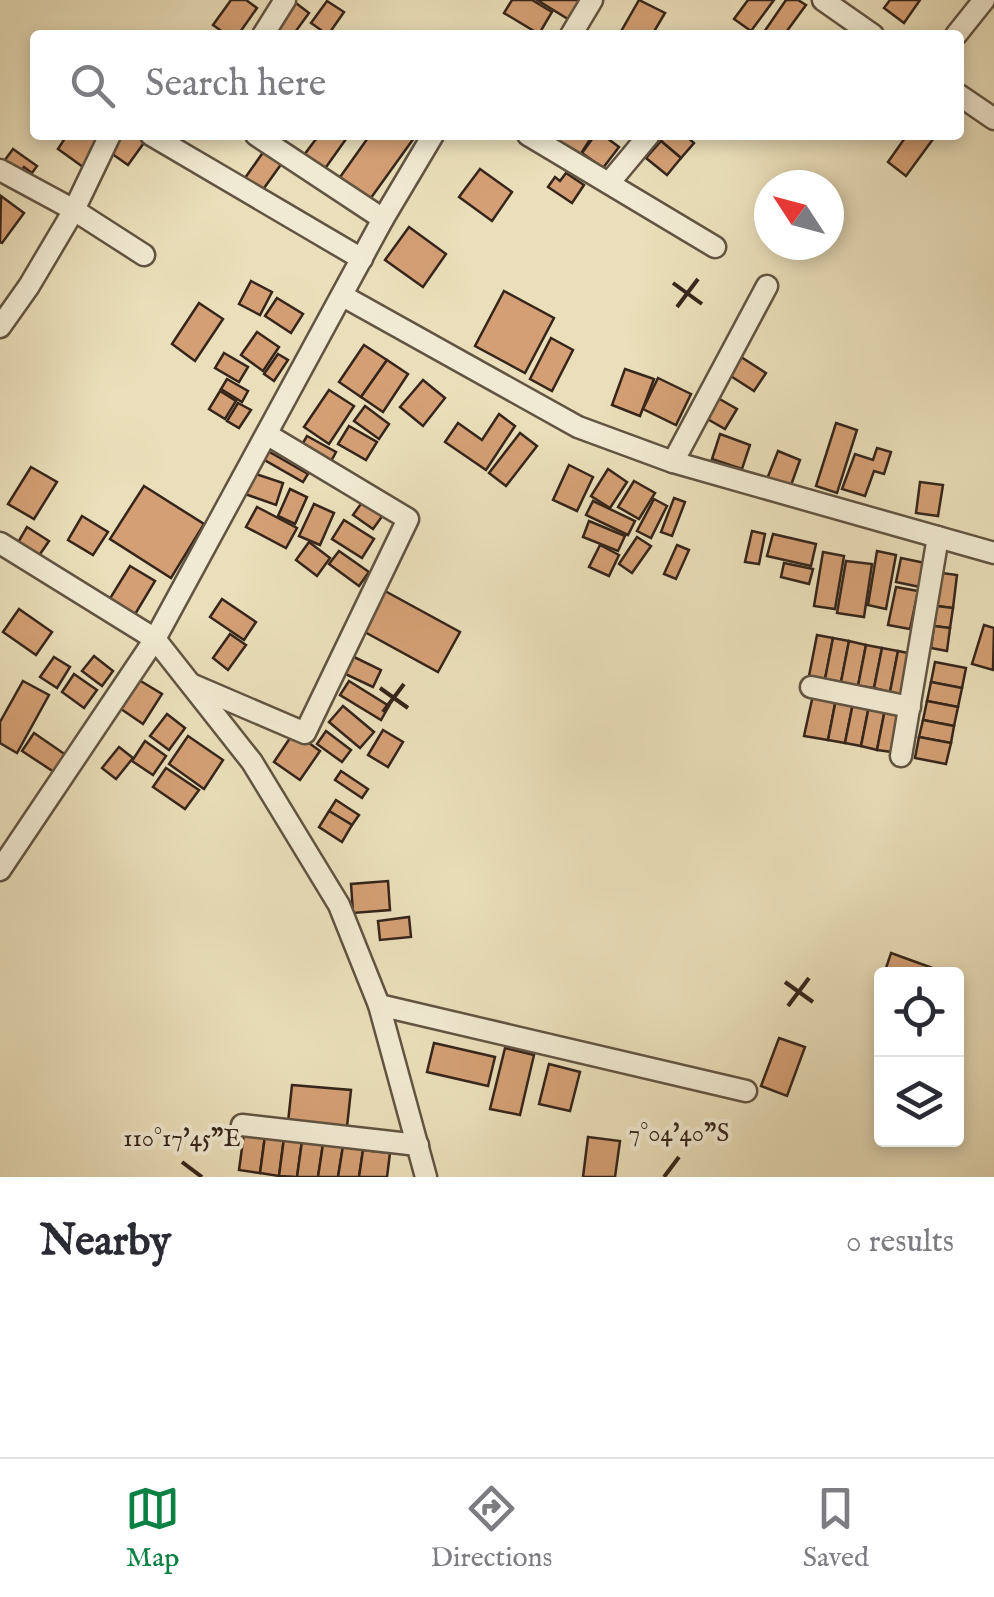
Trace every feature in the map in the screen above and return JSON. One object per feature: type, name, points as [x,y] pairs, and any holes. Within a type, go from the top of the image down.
[{"type":"street","points":[[266,30],[285,0]]},
{"type":"street","points":[[574,30],[592,0]]},
{"type":"street","points":[[823,0],[866,30]]},
{"type":"street","points":[[961,30],[989,1]]},
{"type":"street","points":[[964,99],[994,120]]},
{"type":"street","points":[[0,327],[74,210],[108,140]]},
{"type":"street","points":[[160,140],[362,259]]},
{"type":"street","points":[[264,140],[383,219]]},
{"type":"street","points":[[0,870],[155,639],[429,140]]},
{"type":"street","points":[[537,140],[716,247]]},
{"type":"street","points":[[610,183],[646,140]]},
{"type":"street","points":[[0,170],[74,210],[144,256]]},
{"type":"street","points":[[674,462],[767,286]]},
{"type":"street","points":[[343,296],[578,427],[674,462],[994,553]]},
{"type":"street","points":[[190,684],[305,733],[408,518],[268,435]]},
{"type":"street","points":[[901,756],[938,537]]},
{"type":"street","points":[[0,544],[155,639],[252,762],[339,905],[379,1005],[426,1177]]},
{"type":"street","points":[[811,687],[910,706]]},
{"type":"street","points":[[379,1005],[746,1091]]},
{"type":"street","points":[[242,1125],[418,1145]]},
{"type":"building","points":[[231,0],[246,0],[257,8],[242,30],[220,30],[213,25]]},
{"type":"building","points":[[292,0],[309,13],[297,30],[279,30],[274,26]]},
{"type":"building","points":[[512,0],[532,0],[552,12],[541,30],[532,30],[504,13]]},
{"type":"building","points":[[537,0],[577,0],[579,1],[568,19]]},
{"type":"building","points":[[639,0],[665,13],[655,30],[622,30]]},
{"type":"building","points":[[748,0],[774,0],[752,30],[734,19]]},
{"type":"building","points":[[786,0],[806,5],[788,30],[765,30]]},
{"type":"building","points":[[890,0],[920,0],[904,23],[884,8]]},
{"type":"building","points":[[327,1],[344,12],[331,30],[321,30],[311,23]]},
{"type":"building","points":[[64,140],[101,142],[83,167],[58,149]]},
{"type":"building","points":[[116,140],[146,140],[128,165],[108,151]]},
{"type":"building","points":[[315,140],[345,140],[324,170],[304,155]]},
{"type":"building","points":[[366,140],[413,140],[368,202],[338,180]]},
{"type":"building","points":[[554,140],[590,140],[580,155]]},
{"type":"building","points":[[591,140],[610,140],[619,147],[603,168],[582,153]]},
{"type":"building","points":[[691,140],[694,143],[681,158],[661,141]]},
{"type":"building","points":[[903,140],[932,140],[906,176],[888,162]]},
{"type":"building","points":[[661,141],[681,158],[667,175],[646,158]]},
{"type":"building","points":[[13,149],[37,166],[32,173],[24,167],[18,176],[2,164]]},
{"type":"building","points":[[264,151],[282,163],[262,191],[245,178]]},
{"type":"building","points":[[480,169],[512,192],[492,221],[459,197]]},
{"type":"building","points":[[566,173],[584,185],[572,203],[548,187],[555,177],[560,181]]},
{"type":"building","points":[[1,196],[24,213],[2,243],[0,242]]},
{"type":"building","points":[[409,227],[446,254],[423,287],[385,260]]},
{"type":"building","points":[[251,281],[272,292],[260,315],[239,304]]},
{"type":"building","points":[[504,291],[554,318],[525,373],[475,346]]},
{"type":"building","points":[[277,298],[303,314],[291,333],[265,316]]},
{"type":"building","points":[[199,303],[223,319],[195,361],[172,344]]},
{"type":"building","points":[[257,332],[279,347],[263,371],[241,355]]},
{"type":"building","points":[[551,338],[573,350],[552,391],[530,379]]},
{"type":"building","points":[[364,345],[387,360],[361,397],[339,382]]},
{"type":"building","points":[[224,353],[248,367],[239,382],[215,368]]},
{"type":"building","points":[[278,354],[288,360],[274,381],[264,374]]},
{"type":"building","points":[[738,355],[766,373],[754,391],[726,373]]},
{"type":"building","points":[[387,360],[408,374],[383,412],[361,397]]},
{"type":"building","points":[[625,369],[654,379],[640,416],[612,405]]},
{"type":"building","points":[[658,378],[691,394],[676,425],[643,409]]},
{"type":"building","points":[[227,379],[248,391],[242,402],[221,389]]},
{"type":"building","points":[[423,380],[445,398],[423,426],[400,407]]},
{"type":"building","points":[[329,390],[354,406],[329,444],[304,427]]},
{"type":"building","points":[[220,391],[236,401],[225,419],[209,409]]},
{"type":"building","points":[[716,397],[737,409],[725,429],[704,417]]},
{"type":"building","points":[[238,403],[251,410],[239,428],[227,421]]},
{"type":"building","points":[[365,406],[389,424],[379,439],[354,421]]},
{"type":"building","points":[[499,414],[515,426],[486,470],[445,442],[458,423],[482,440]]},
{"type":"building","points":[[836,423],[857,430],[837,493],[816,486]]},
{"type":"building","points":[[349,426],[377,442],[366,460],[338,444]]},
{"type":"building","points":[[520,433],[537,446],[506,486],[489,473]]},
{"type":"building","points":[[720,434],[750,445],[742,469],[712,459]]},
{"type":"building","points":[[307,436],[336,452],[329,465],[300,448]]},
{"type":"building","points":[[877,448],[891,452],[884,474],[874,471],[865,496],[842,489],[855,454],[873,460]]},
{"type":"building","points":[[266,450],[308,474],[303,482],[261,458]]},
{"type":"building","points":[[778,451],[800,460],[790,488],[767,479]]},
{"type":"building","points":[[569,465],[593,477],[577,511],[553,500]]},
{"type":"building","points":[[31,467],[57,482],[34,519],[8,504]]},
{"type":"building","points":[[608,469],[627,482],[610,508],[591,496]]},
{"type":"building","points":[[253,473],[283,483],[276,505],[245,494]]},
{"type":"building","points":[[634,481],[655,493],[639,519],[618,507]]},
{"type":"building","points":[[920,482],[943,485],[938,516],[916,513]]},
{"type":"building","points":[[144,486],[204,524],[171,578],[110,539]]},
{"type":"building","points":[[290,489],[307,497],[295,524],[278,516]]},
{"type":"building","points":[[674,498],[685,502],[672,536],[661,532]]},
{"type":"building","points":[[654,499],[667,506],[651,538],[637,531]]},
{"type":"building","points":[[363,501],[383,515],[373,529],[353,515]]},
{"type":"building","points":[[593,501],[635,521],[628,535],[586,515]]},
{"type":"building","points":[[314,504],[334,513],[320,545],[299,536]]},
{"type":"building","points":[[257,507],[297,528],[286,548],[246,527]]},
{"type":"building","points":[[82,516],[108,532],[93,555],[68,540]]},
{"type":"building","points":[[344,520],[374,539],[362,558],[332,539]]},
{"type":"building","points":[[589,521],[625,536],[618,551],[583,537]]},
{"type":"building","points":[[27,527],[49,541],[38,557],[17,544]]},
{"type":"building","points":[[752,531],[765,534],[759,564],[745,562]]},
{"type":"building","points":[[773,534],[816,544],[811,566],[767,556]]},
{"type":"building","points":[[637,537],[651,546],[632,573],[619,564]]},
{"type":"building","points":[[309,542],[330,558],[317,576],[296,560]]},
{"type":"building","points":[[600,545],[619,555],[609,576],[589,567]]},
{"type":"building","points":[[677,545],[689,550],[676,579],[664,574]]},
{"type":"building","points":[[339,551],[369,572],[359,586],[329,564]]},
{"type":"building","points":[[877,551],[896,555],[886,609],[868,605]]},
{"type":"building","points":[[823,552],[844,556],[835,609],[814,606]]},
{"type":"building","points":[[901,558],[925,563],[920,587],[896,582]]},
{"type":"building","points":[[846,561],[872,564],[864,617],[837,613]]},
{"type":"building","points":[[784,563],[813,569],[809,584],[781,577]]},
{"type":"building","points":[[130,566],[155,581],[134,616],[109,600]]},
{"type":"building","points":[[942,573],[957,575],[953,608],[937,606]]},
{"type":"building","points":[[896,587],[918,591],[910,629],[888,625]]},
{"type":"building","points":[[385,591],[460,632],[438,672],[363,631]]},
{"type":"building","points":[[222,599],[256,622],[244,640],[210,617]]},
{"type":"building","points":[[937,606],[953,608],[950,628],[934,626]]},
{"type":"building","points":[[19,609],[52,632],[36,655],[3,632]]},
{"type":"building","points":[[984,625],[994,628],[993,670],[972,664]]},
{"type":"building","points":[[934,626],[950,628],[947,651],[931,648]]},
{"type":"building","points":[[230,634],[246,645],[228,670],[213,658]]},
{"type":"building","points":[[817,635],[833,638],[825,679],[809,676]]},
{"type":"building","points":[[833,638],[849,641],[841,682],[825,679]]},
{"type":"building","points":[[849,641],[866,645],[858,686],[841,682]]},
{"type":"building","points":[[866,645],[882,648],[874,688],[858,686]]},
{"type":"building","points":[[882,648],[898,651],[890,692],[874,688]]},
{"type":"building","points":[[898,651],[913,654],[905,695],[890,692]]},
{"type":"building","points":[[350,655],[381,670],[373,687],[341,672]]},
{"type":"building","points":[[94,656],[113,671],[102,686],[82,671]]},
{"type":"building","points":[[54,657],[70,667],[57,688],[40,677]]},
{"type":"building","points":[[935,662],[966,668],[962,688],[931,682]]},
{"type":"building","points":[[74,674],[97,690],[84,708],[62,692]]},
{"type":"building","points":[[139,680],[162,694],[143,724],[121,709]]},
{"type":"building","points":[[23,681],[49,695],[17,753],[0,743],[0,722]]},
{"type":"building","points":[[349,681],[389,706],[381,720],[340,695]]},
{"type":"building","points":[[931,682],[962,688],[958,707],[927,701]]},
{"type":"building","points":[[813,695],[836,699],[828,740],[804,736]]},
{"type":"building","points":[[836,699],[853,703],[845,743],[828,740]]},
{"type":"building","points":[[927,701],[958,707],[954,726],[923,720]]},
{"type":"building","points":[[853,703],[869,706],[861,746],[845,743]]},
{"type":"building","points":[[343,706],[374,732],[360,748],[329,722]]},
{"type":"building","points":[[869,706],[885,709],[877,750],[861,746]]},
{"type":"building","points":[[885,709],[900,712],[892,752],[877,750]]},
{"type":"building","points":[[167,714],[185,728],[169,750],[150,736]]},
{"type":"building","points":[[923,720],[954,726],[951,743],[919,737]]},
{"type":"building","points":[[383,730],[403,742],[388,767],[368,755]]},
{"type":"building","points":[[326,731],[351,750],[342,762],[317,744]]},
{"type":"building","points":[[294,732],[320,751],[300,780],[274,762]]},
{"type":"building","points":[[34,733],[66,755],[54,772],[22,751]]},
{"type":"building","points":[[188,736],[223,760],[204,789],[169,764]]},
{"type":"building","points":[[919,737],[951,743],[946,764],[915,758]]},
{"type":"building","points":[[145,741],[166,756],[153,775],[132,761]]},
{"type":"building","points":[[119,747],[133,758],[116,779],[102,768]]},
{"type":"building","points":[[166,768],[199,790],[185,809],[153,787]]},
{"type":"building","points":[[341,771],[368,789],[362,798],[335,780]]},
{"type":"building","points":[[336,800],[359,815],[352,825],[329,811]]},
{"type":"building","points":[[329,811],[352,825],[342,842],[319,827]]},
{"type":"building","points":[[388,881],[390,910],[353,913],[351,884]]},
{"type":"building","points":[[409,917],[411,937],[380,940],[378,921]]},
{"type":"building","points":[[891,953],[930,967],[886,967]]},
{"type":"building","points":[[779,1038],[805,1047],[787,1096],[761,1086]]},
{"type":"building","points":[[434,1043],[495,1057],[488,1086],[427,1072]]},
{"type":"building","points":[[505,1048],[534,1055],[520,1115],[490,1109]]},
{"type":"building","points":[[549,1064],[580,1072],[570,1111],[539,1104]]},
{"type":"building","points":[[292,1085],[351,1090],[347,1127],[288,1122]]},
{"type":"building","points":[[244,1133],[265,1136],[260,1173],[239,1170]]},
{"type":"building","points":[[265,1136],[284,1138],[279,1176],[260,1173]]},
{"type":"building","points":[[588,1137],[620,1141],[615,1177],[583,1177]]},
{"type":"building","points":[[284,1138],[302,1141],[297,1177],[279,1176]]},
{"type":"building","points":[[302,1141],[323,1144],[318,1177],[297,1177]]},
{"type":"building","points":[[323,1144],[343,1146],[338,1177],[318,1177]]},
{"type":"building","points":[[343,1146],[363,1150],[359,1177],[338,1177]]},
{"type":"building","points":[[363,1150],[390,1153],[387,1177],[359,1177]]}]
